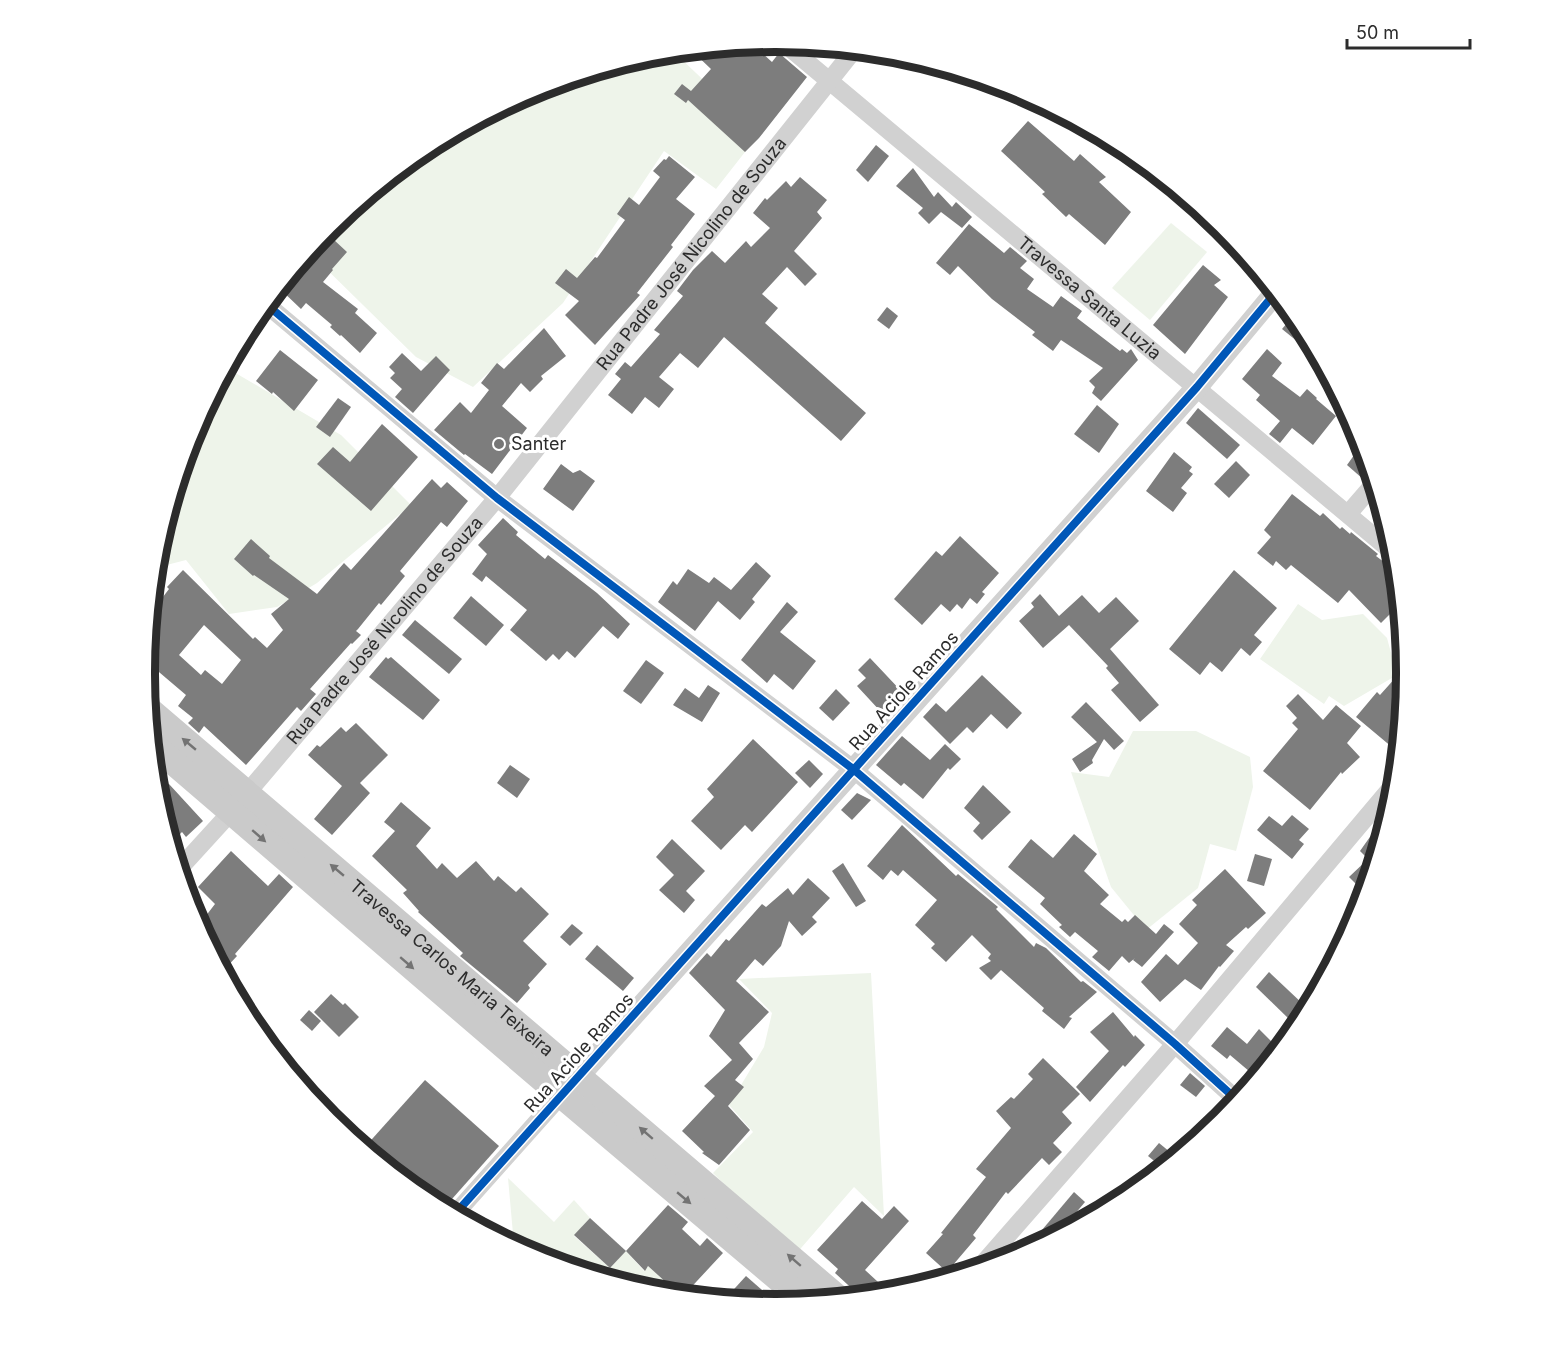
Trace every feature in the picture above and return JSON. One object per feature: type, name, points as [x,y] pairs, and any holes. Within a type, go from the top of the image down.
[{"type":"main road","name":"Travessa Carlos Maria Teixeira","points":[[156,718],[238,802],[561,1095],[796,1293]]},
{"type":"main road","name":"Travessa Carlos Maria Teixeira","points":[[159,749],[238,802],[579,1075],[829,1291]]},
{"type":"street","name":"Travessa Santa Luzia","points":[[796,53],[1382,543]]},
{"type":"street","name":"Rua Padre José Nicolino de Souza","points":[[185,862],[497,498],[848,57]]},
{"type":"street","name":"Rua Aciole Ramos","points":[[461,1207],[1197,387],[1271,299]]},
{"type":"street","points":[[273,310],[497,498],[853,769],[1231,1094]]},
{"type":"street","points":[[1348,514],[1368,491]]},
{"type":"street","points":[[991,1255],[1175,1044],[1383,797]]},
{"type":"shaded area","points":[[682,60],[717,93],[745,152],[716,189],[664,151],[563,303],[473,387],[416,357],[315,258],[366,206],[431,157],[465,136],[501,116],[576,85],[654,64]]},
{"type":"shaded area","points":[[1171,223],[1207,252],[1150,320],[1112,288]]},
{"type":"shaded area","points":[[233,372],[341,435],[411,505],[317,583],[277,607],[229,614],[186,560],[165,566],[176,512],[188,474],[202,436]]},
{"type":"shaded area","points":[[1298,604],[1322,620],[1363,614],[1387,638],[1396,676],[1344,706],[1329,696],[1324,704],[1260,659]]},
{"type":"shaded area","points":[[1133,731],[1196,731],[1250,757],[1253,787],[1236,851],[1210,844],[1198,888],[1146,930],[1111,887],[1071,772],[1109,777]]},
{"type":"shaded area","points":[[871,973],[884,1216],[854,1187],[795,1255],[713,1173],[753,1132],[729,1105],[764,1047],[772,1013],[739,979]]},
{"type":"shaded area","points":[[508,1178],[554,1222],[574,1200],[590,1218],[574,1236],[610,1268],[626,1251],[644,1271],[648,1266],[668,1284],[576,1261],[513,1235]]},
{"type":"building","points":[[762,53],[772,62],[779,53],[807,77],[759,138],[745,152],[688,100],[686,103],[674,94],[682,84],[691,91],[711,69],[699,58]]},
{"type":"building","points":[[1028,121],[1074,161],[1080,154],[1106,177],[1099,182],[1131,212],[1105,245],[1069,214],[1066,217],[1042,194],[1045,192],[1001,151]]},
{"type":"building","points":[[876,145],[889,156],[868,182],[856,170]]},
{"type":"building","points":[[669,156],[695,177],[676,199],[695,214],[637,293],[640,295],[595,345],[565,315],[579,301],[555,283],[566,269],[577,278],[595,257],[597,258],[625,220],[617,214],[629,197],[639,205],[660,177],[653,171]]},
{"type":"building","points":[[913,168],[934,197],[938,192],[952,207],[956,202],[972,217],[962,228],[941,212],[929,224],[918,213],[923,208],[896,186]]},
{"type":"building","points":[[800,177],[827,200],[817,212],[822,218],[794,251],[817,274],[805,286],[787,267],[762,294],[778,308],[765,323],[866,413],[841,441],[724,337],[698,368],[680,353],[659,377],[674,389],[659,408],[645,397],[632,414],[608,395],[621,379],[615,374],[625,362],[631,367],[660,334],[654,330],[683,296],[677,291],[693,270],[712,251],[725,263],[746,241],[751,247],[770,228],[753,213],[765,198],[767,200],[786,181],[791,187]]},
{"type":"building","points":[[969,224],[1004,253],[1010,247],[1027,261],[1020,268],[1034,279],[1027,289],[1053,307],[1061,296],[1082,311],[1077,318],[1120,351],[1122,349],[1127,353],[1131,349],[1138,360],[1101,401],[1092,393],[1095,387],[1089,381],[1103,368],[1061,340],[1053,351],[1032,335],[1035,332],[992,299],[958,266],[950,275],[936,263]]},
{"type":"building","points":[[333,239],[347,252],[323,282],[358,309],[355,313],[377,333],[360,353],[306,303],[301,309],[284,293]]},
{"type":"building","points":[[1203,265],[1221,280],[1214,285],[1228,297],[1185,354],[1153,325]]},
{"type":"building","points":[[887,307],[898,316],[889,329],[877,320]]},
{"type":"building","points":[[265,321],[267,323],[248,347]]},
{"type":"building","points":[[1287,323],[1302,345],[1282,329]]},
{"type":"building","points":[[544,328],[566,356],[541,376],[543,379],[530,392],[521,383],[502,406],[527,428],[492,474],[434,430],[460,402],[471,413],[489,390],[481,383],[497,363],[504,369]]},
{"type":"building","points":[[1267,349],[1282,363],[1272,376],[1300,397],[1307,389],[1336,416],[1313,445],[1292,428],[1280,443],[1269,434],[1280,421],[1256,400],[1260,395],[1242,379]]},
{"type":"building","points":[[280,350],[318,380],[294,411],[273,392],[272,394],[256,381]]},
{"type":"building","points":[[402,353],[421,371],[436,356],[450,370],[413,413],[395,397],[402,389],[390,378],[395,373],[389,367]]},
{"type":"building","points":[[338,398],[351,407],[330,437],[316,427]]},
{"type":"building","points":[[1097,405],[1119,424],[1099,453],[1074,434]]},
{"type":"building","points":[[1198,408],[1240,445],[1227,459],[1186,423]]},
{"type":"building","points":[[382,424],[418,457],[371,511],[317,464],[333,447],[350,462]]},
{"type":"building","points":[[1174,452],[1192,467],[1189,471],[1193,474],[1181,488],[1187,493],[1173,512],[1146,491]]},
{"type":"building","points":[[1355,453],[1364,478],[1363,479],[1347,465]]},
{"type":"building","points":[[1236,461],[1250,475],[1229,498],[1214,484]]},
{"type":"building","points":[[561,464],[573,473],[580,470],[595,481],[573,511],[543,489]]},
{"type":"building","points":[[432,479],[441,488],[447,482],[468,501],[447,527],[441,522],[400,571],[405,576],[356,631],[361,635],[310,689],[316,694],[301,711],[297,707],[246,765],[204,726],[199,733],[188,723],[193,718],[178,706],[186,695],[155,669],[159,602],[169,589],[167,587],[183,570],[253,639],[255,637],[267,648],[283,630],[271,614],[289,599],[253,576],[234,559],[251,539],[270,556],[269,558],[317,594],[344,563],[351,570]],"holes":[[[204,625],[241,660],[222,684],[205,670],[201,675],[179,655]]]},
{"type":"building","points":[[1292,494],[1320,516],[1323,513],[1340,529],[1342,527],[1350,534],[1351,532],[1386,564],[1393,611],[1381,623],[1349,590],[1338,603],[1291,565],[1286,570],[1276,561],[1273,566],[1257,553],[1271,537],[1264,530]]},
{"type":"building","points":[[503,518],[518,532],[516,535],[545,559],[548,555],[597,593],[630,624],[618,639],[603,626],[575,658],[567,651],[559,660],[553,654],[546,661],[510,630],[527,610],[486,576],[482,582],[472,574],[487,554],[478,545]]},
{"type":"building","points":[[960,536],[999,573],[982,592],[985,594],[977,604],[970,598],[962,609],[957,604],[950,612],[941,604],[922,625],[894,599],[936,551],[942,556]]},
{"type":"building","points":[[756,562],[771,576],[752,599],[755,602],[740,620],[718,601],[695,631],[658,602],[673,581],[677,585],[688,569],[709,583],[714,577],[731,590]]},
{"type":"building","points":[[1234,570],[1277,608],[1254,635],[1262,642],[1250,656],[1241,648],[1222,672],[1210,662],[1200,675],[1169,649]]},
{"type":"building","points":[[1040,594],[1059,616],[1082,595],[1099,613],[1116,597],[1139,621],[1110,649],[1159,705],[1140,722],[1111,690],[1119,683],[1106,668],[1108,666],[1069,625],[1043,648],[1019,621],[1034,607],[1031,603]]},
{"type":"building","points":[[471,596],[504,625],[486,646],[453,618]]},
{"type":"building","points":[[787,602],[798,612],[780,632],[816,661],[793,690],[774,674],[767,683],[741,660]]},
{"type":"building","points":[[415,620],[462,659],[449,674],[402,635]]},
{"type":"building","points":[[386,657],[388,659],[391,657],[440,700],[423,720],[369,677]]},
{"type":"building","points":[[870,658],[903,693],[882,713],[857,686],[866,678],[858,670]]},
{"type":"building","points":[[646,660],[664,673],[641,704],[623,691]]},
{"type":"building","points":[[982,675],[1022,713],[1007,729],[991,714],[973,733],[967,727],[950,744],[923,717],[936,703],[946,712]]},
{"type":"building","points":[[1396,677],[1392,747],[1356,717],[1377,692],[1380,695]]},
{"type":"building","points":[[708,685],[720,693],[702,722],[673,705],[685,688],[699,698]]},
{"type":"building","points":[[836,689],[850,703],[833,721],[819,708]]},
{"type":"building","points":[[1298,694],[1323,720],[1336,705],[1361,726],[1347,743],[1360,757],[1342,774],[1341,772],[1310,810],[1263,771],[1298,729],[1292,723],[1297,718],[1286,706]]},
{"type":"building","points":[[1086,702],[1124,741],[1114,750],[1104,739],[1092,760],[1093,763],[1080,772],[1072,759],[1097,742],[1071,717]]},
{"type":"building","points":[[356,723],[388,755],[360,783],[370,793],[332,835],[314,819],[342,786],[308,755],[317,745],[320,747],[341,727],[346,732]]},
{"type":"building","points":[[902,736],[930,760],[945,744],[961,759],[950,770],[948,768],[923,799],[904,783],[901,786],[876,765]]},
{"type":"building","points":[[753,739],[798,782],[752,832],[745,825],[721,850],[691,821],[714,797],[707,789]]},
{"type":"building","points":[[809,760],[823,774],[810,788],[795,773]]},
{"type":"building","points":[[510,765],[530,779],[517,798],[497,783]]},
{"type":"building","points":[[169,784],[203,821],[186,837],[182,832],[177,837],[166,787]]},
{"type":"building","points":[[983,785],[1011,812],[982,840],[973,831],[980,823],[964,808]]},
{"type":"building","points":[[857,793],[871,800],[852,820],[841,810]]},
{"type":"building","points":[[401,802],[431,828],[416,846],[437,869],[442,863],[457,878],[476,861],[494,881],[498,876],[516,892],[521,887],[549,914],[523,941],[547,964],[528,985],[530,988],[517,1003],[460,956],[463,953],[418,912],[403,893],[407,890],[372,856],[395,831],[384,822]]},
{"type":"building","points":[[1292,815],[1309,829],[1299,840],[1304,844],[1292,859],[1257,830],[1269,816],[1282,826]]},
{"type":"building","points":[[902,825],[956,876],[958,874],[998,907],[996,909],[1034,947],[1036,943],[1046,948],[1081,982],[1083,981],[1097,992],[1069,1017],[1072,1018],[1064,1029],[1042,1011],[1044,1008],[1001,970],[991,980],[979,968],[991,961],[988,958],[991,954],[972,935],[946,962],[931,948],[935,944],[915,925],[937,900],[903,870],[898,876],[891,870],[883,880],[867,866]]},
{"type":"building","points":[[1074,834],[1097,854],[1084,871],[1109,895],[1100,904],[1122,922],[1125,919],[1128,922],[1135,915],[1156,934],[1164,924],[1174,932],[1142,967],[1133,960],[1135,958],[1129,963],[1122,956],[1109,971],[1092,957],[1098,951],[1075,932],[1070,937],[1059,927],[1062,925],[1040,904],[1045,898],[1008,867],[1031,839],[1053,858]]},
{"type":"building","points":[[1372,834],[1374,836],[1367,858],[1360,851]]},
{"type":"building","points":[[672,839],[705,871],[686,891],[695,900],[684,913],[659,890],[674,875],[656,857]]},
{"type":"building","points":[[231,851],[268,886],[279,874],[293,887],[235,954],[237,956],[229,965],[205,917],[215,904],[198,887]]},
{"type":"building","points":[[1255,854],[1272,859],[1264,886],[1247,881]]},
{"type":"building","points":[[1367,860],[1358,886],[1349,877]]},
{"type":"building","points":[[843,863],[866,901],[856,907],[832,871]]},
{"type":"building","points":[[1225,869],[1266,913],[1226,945],[1234,951],[1201,990],[1185,979],[1160,1002],[1141,982],[1166,954],[1178,965],[1198,943],[1179,924],[1197,905],[1192,900]]},
{"type":"building","points":[[808,878],[830,898],[812,917],[817,922],[802,936],[789,921],[781,946],[763,966],[755,959],[736,981],[769,1012],[739,1043],[753,1059],[735,1080],[744,1087],[728,1106],[750,1130],[719,1165],[702,1153],[704,1152],[682,1131],[715,1096],[704,1086],[732,1060],[709,1036],[725,1010],[689,973],[707,953],[711,957],[726,939],[729,941],[762,904],[766,907],[788,888],[793,895]]},
{"type":"building","points":[[572,924],[583,933],[570,946],[560,937]]},
{"type":"building","points":[[597,945],[634,978],[623,991],[585,959]]},
{"type":"building","points":[[1269,972],[1301,1002],[1290,1020],[1256,987]]},
{"type":"building","points":[[331,994],[343,1005],[345,1003],[359,1017],[339,1037],[314,1012]]},
{"type":"building","points":[[309,1010],[321,1021],[312,1031],[300,1020]]},
{"type":"building","points":[[1113,1012],[1134,1037],[1135,1035],[1145,1045],[1125,1067],[1123,1065],[1090,1102],[1076,1087],[1109,1051],[1090,1032]]},
{"type":"building","points":[[1227,1027],[1247,1044],[1259,1029],[1273,1043],[1250,1072],[1230,1055],[1227,1059],[1211,1046]]},
{"type":"building","points":[[1043,1058],[1080,1094],[1062,1112],[1072,1123],[1053,1143],[1062,1152],[1049,1165],[1042,1158],[1008,1194],[1006,1192],[973,1235],[976,1238],[950,1268],[944,1270],[926,1253],[986,1177],[976,1169],[1011,1128],[996,1111],[1011,1097],[1014,1099],[1033,1079],[1028,1074]]},
{"type":"building","points":[[1190,1073],[1205,1086],[1196,1097],[1180,1085]]},
{"type":"building","points":[[425,1080],[499,1146],[450,1201],[369,1142]]},
{"type":"building","points":[[1159,1143],[1170,1152],[1156,1163],[1148,1156]]},
{"type":"building","points":[[1074,1192],[1085,1202],[1071,1218],[1045,1232],[1042,1230]]},
{"type":"building","points":[[862,1201],[882,1219],[894,1206],[909,1221],[865,1270],[881,1284],[852,1288],[835,1273],[838,1269],[817,1250]]},
{"type":"building","points":[[668,1205],[688,1222],[682,1229],[700,1246],[707,1238],[723,1253],[691,1287],[668,1284],[648,1266],[645,1271],[626,1251]]},
{"type":"building","points":[[590,1218],[626,1251],[610,1268],[574,1235]]},
{"type":"building","points":[[746,1276],[762,1290],[759,1293],[732,1292]]},
{"type":"cycle path","points":[[461,1207],[1197,387],[1271,299]]},
{"type":"cycle path","points":[[273,310],[497,498],[853,769],[1231,1094]]},
{"type":"place","name":"Santer","points":[[499,444]]}]
